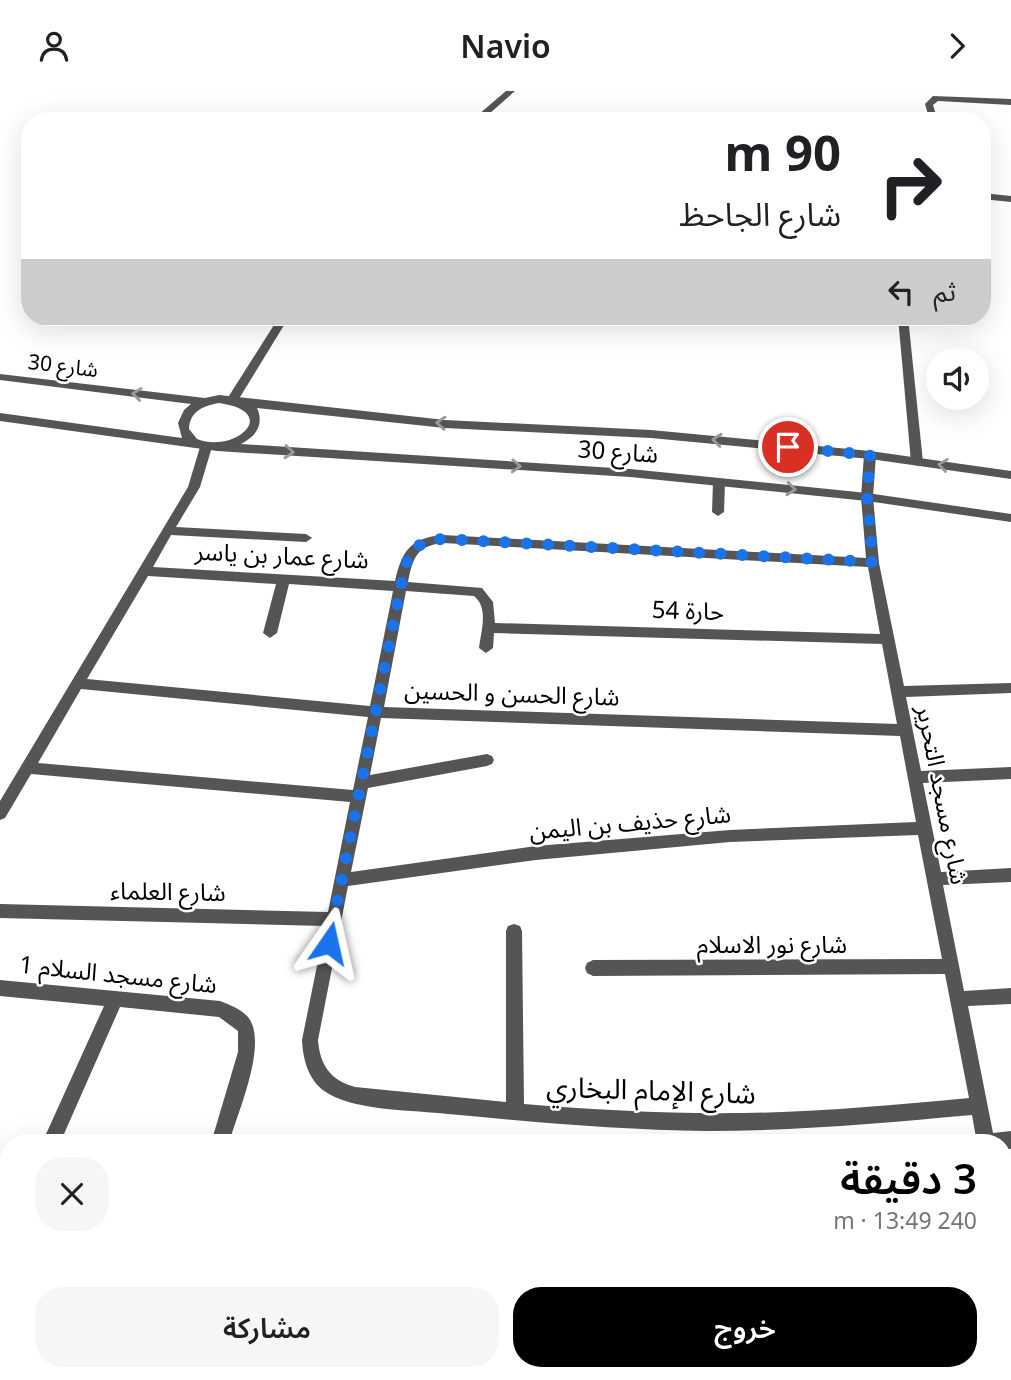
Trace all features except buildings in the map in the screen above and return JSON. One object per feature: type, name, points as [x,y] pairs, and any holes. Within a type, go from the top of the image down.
[{"type":"street","points":[[486,112],[511,91]]},
{"type":"street","points":[[931,112],[929,104],[942,97],[1011,103]]},
{"type":"street","points":[[991,197],[1011,199]]},
{"type":"street","points":[[239,401],[279,326]]},
{"type":"street","points":[[904,326],[917,461]]},
{"type":"street","name":"شارع 30","points":[[0,377],[205,402]]},
{"type":"street","points":[[0,417],[200,445],[221,447],[247,437],[255,428],[257,419],[254,410],[239,401],[205,402],[185,417],[182,427],[185,436],[200,445]]},
{"type":"street","name":"شارع 30","points":[[239,401],[387,419],[652,434],[870,455],[1011,475]]},
{"type":"street","points":[[0,814],[147,571],[194,487],[200,445]]},
{"type":"street","name":"شارع 30","points":[[221,447],[630,473],[867,497],[1011,518]]},
{"type":"street","name":"شارع مسجد التحرير","points":[[870,455],[867,497],[873,562],[984,1134]]},
{"type":"street","points":[[718,512],[719,482]]},
{"type":"street","points":[[169,531],[306,538]]},
{"type":"street","points":[[334,919],[406,560],[419,544],[443,539],[873,562]]},
{"type":"street","name":"شارع عمار بن ياسر","points":[[147,571],[470,590],[483,594],[490,605],[486,648]]},
{"type":"street","points":[[270,633],[284,579]]},
{"type":"street","name":"حارة 54","points":[[488,628],[886,639]]},
{"type":"street","name":"شارع الحسن و الحسين","points":[[77,683],[375,712],[904,730]]},
{"type":"street","points":[[897,692],[1011,688]]},
{"type":"street","points":[[26,768],[360,790],[487,761]]},
{"type":"street","points":[[914,777],[1011,773]]},
{"type":"street","name":"شارع حذيف بن اليمن","points":[[342,880],[536,853],[730,836],[924,828]]},
{"type":"street","points":[[934,879],[1011,875]]},
{"type":"street","name":"شارع العلماء","points":[[0,911],[334,919]]},
{"type":"street","name":"شارع الإمام البخاري","points":[[334,919],[310,1040],[310,1056],[325,1084],[339,1092],[355,1096],[515,1111],[667,1121],[824,1119],[978,1106]]},
{"type":"street","points":[[514,931],[515,1111]]},
{"type":"street","name":"شارع نور الاسلام","points":[[593,968],[951,966]]},
{"type":"street","name":"شارع مسجد السلام 1","points":[[0,988],[220,1009],[236,1016],[246,1030],[248,1048],[223,1134]]},
{"type":"street","points":[[958,999],[1011,996]]},
{"type":"street","points":[[55,1134],[115,999]]},
{"type":"route","points":[[329,943],[406,560],[411,551],[419,544],[443,539],[873,562],[867,497],[870,455],[788,447]]}]
